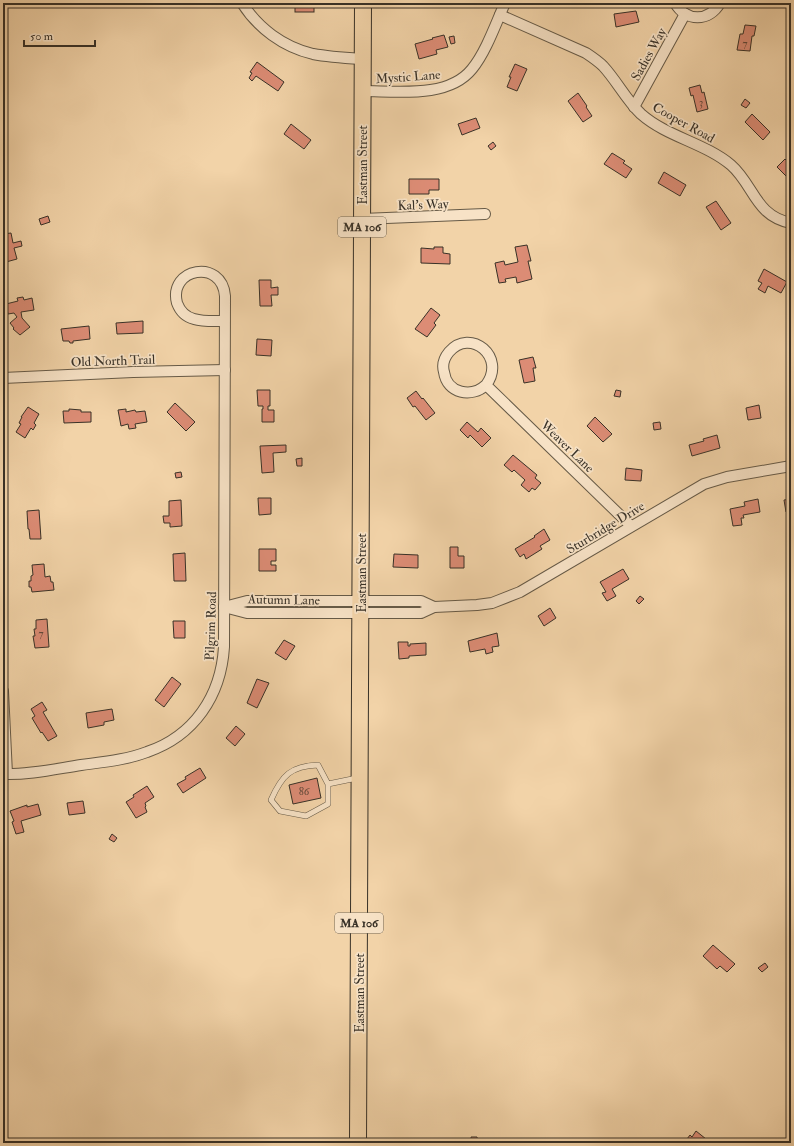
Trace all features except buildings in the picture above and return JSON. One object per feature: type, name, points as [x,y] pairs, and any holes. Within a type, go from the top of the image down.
[{"type":"main road","name":"Eastman Street","points":[[358,1143],[363,3]]},
{"type":"street","points":[[242,3],[249,14],[265,30],[289,46],[314,54],[362,59]]},
{"type":"street","name":"Mystic Lane","points":[[362,91],[424,91],[438,89],[453,84],[466,75],[477,62],[505,3]]},
{"type":"street","points":[[675,3],[685,14],[695,17],[705,16],[714,12],[720,3]]},
{"type":"street","name":"Sadies Way","points":[[634,107],[685,14]]},
{"type":"street","name":"Cooper Road","points":[[500,15],[586,53],[594,58],[609,72],[634,107],[651,121],[724,160],[739,173],[757,202],[764,209],[779,219],[791,223]]},
{"type":"street","name":"Kal's Way","points":[[362,219],[485,214]]},
{"type":"street","name":"Pilgrim Road","points":[[5,774],[30,773],[137,755],[164,745],[195,721],[212,695],[220,676],[224,647],[225,370],[225,321],[225,291],[221,282],[209,273],[198,271],[185,278],[179,286],[176,296],[178,306],[184,314],[198,320],[225,321]]},
{"type":"street","points":[[468,343],[479,345],[487,352],[493,366],[492,376],[486,385],[478,391],[468,393],[458,391],[449,384],[443,370],[444,360],[450,351],[458,345],[468,343]]},
{"type":"street","name":"Old North Trail","points":[[3,378],[133,372],[225,370]]},
{"type":"street","name":"Weaver Lane","points":[[486,385],[631,526]]},
{"type":"street","name":"Sturbridge Drive","points":[[360,607],[421,614],[434,607],[478,605],[508,598],[704,484],[727,476],[791,466]]},
{"type":"street","name":"Autumn Lane","points":[[224,607],[247,613],[360,607]]},
{"type":"street","points":[[3,691],[5,774]]},
{"type":"lane","points":[[304,765],[318,765],[328,784],[328,804],[306,816],[280,811],[271,800],[277,786],[289,772],[304,765]]},
{"type":"lane","points":[[328,784],[360,778]]}]
